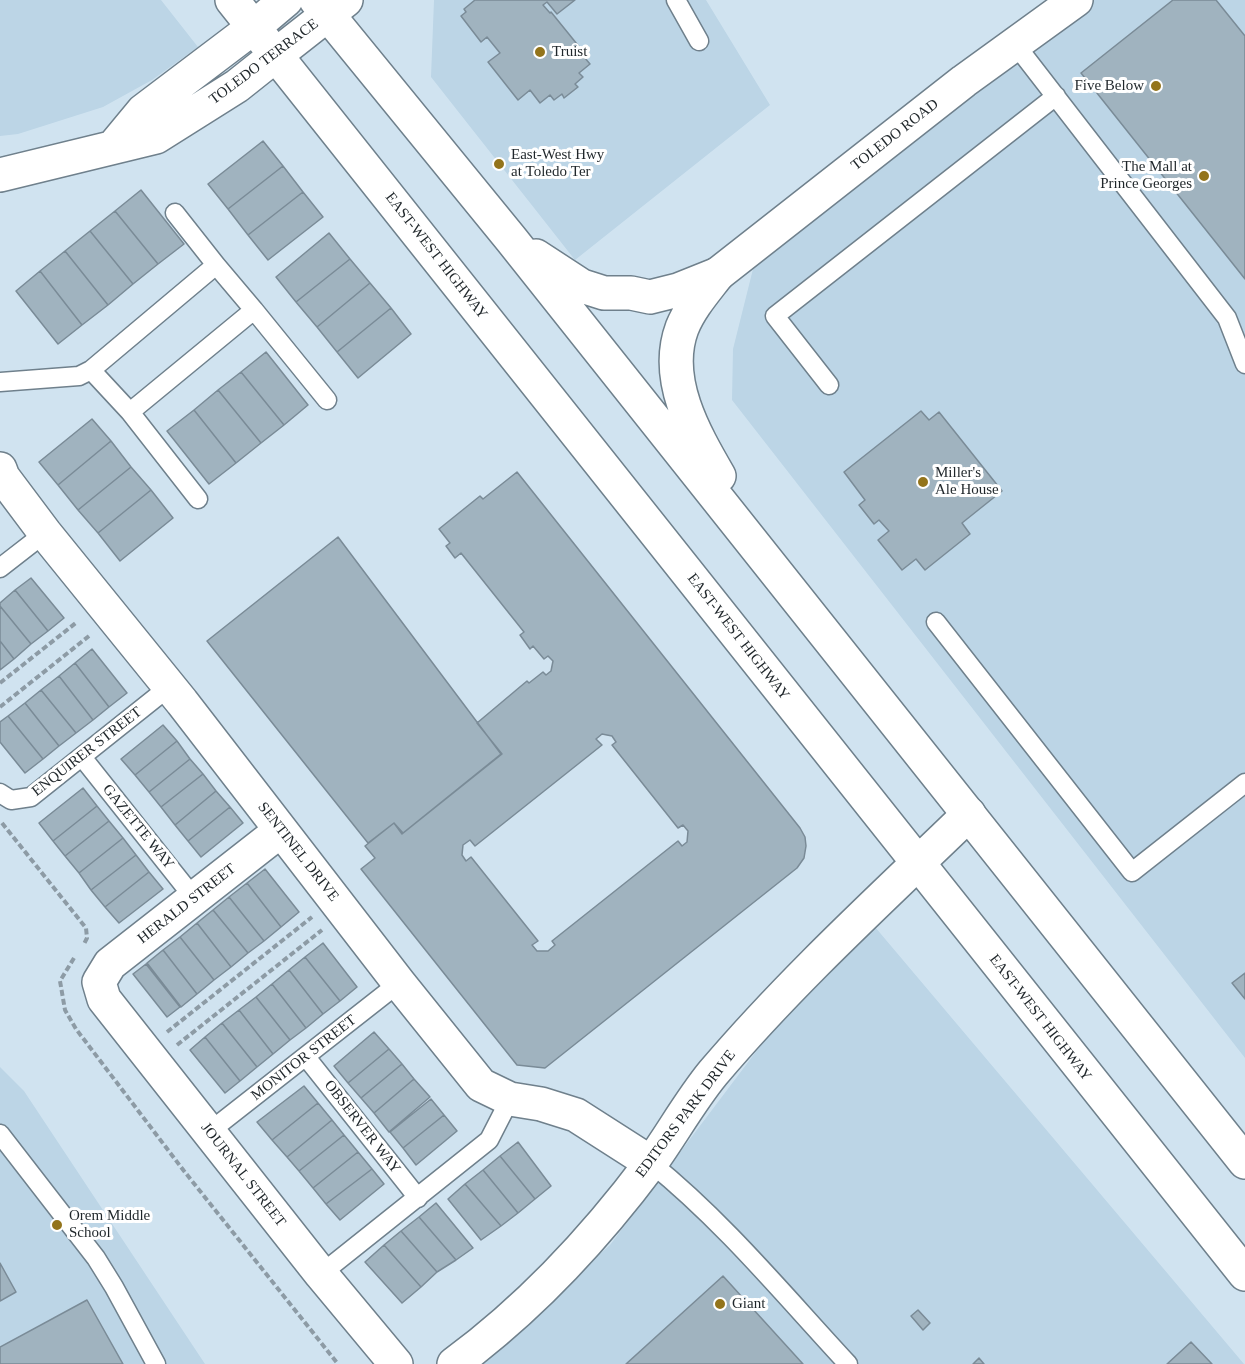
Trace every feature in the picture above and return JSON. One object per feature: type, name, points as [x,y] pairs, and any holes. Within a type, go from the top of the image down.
[{"type":"main road","name":"EAST-WEST HIGHWAY","points":[[232,0],[1245,1274]]},
{"type":"main road","points":[[114,146],[143,111],[286,0]]},
{"type":"main road","name":"TOLEDO ROAD","points":[[718,274],[956,87],[1076,0]]},
{"type":"main road","points":[[330,5],[511,239],[1245,1162]]},
{"type":"main road","name":"TOLEDO TERRACE","points":[[4,170],[156,137],[237,86],[330,5]]},
{"type":"main road","points":[[511,239],[582,286],[604,293],[632,293],[650,297],[694,285],[718,274]]},
{"type":"main road","points":[[718,274],[693,307],[681,330],[675,362],[681,400],[702,446],[780,578]]},
{"type":"main road","name":"SENTINEL DRIVE","points":[[0,469],[3,477],[45,533],[170,687],[280,831],[481,1085],[510,1099],[541,1104],[576,1115],[651,1163]]},
{"type":"main road","name":"EDITORS PARK DRIVE","points":[[454,1364],[525,1305],[576,1254],[651,1163],[711,1076],[750,1030],[795,982],[969,814]]},
{"type":"main road","name":"HERALD STREET","points":[[99,982],[110,964],[280,831]]},
{"type":"main road","name":"JOURNAL STREET","points":[[99,982],[104,999],[321,1274],[396,1364]]},
{"type":"lane","points":[[676,0],[699,41]]},
{"type":"lane","points":[[1015,44],[1227,318],[1245,364]]},
{"type":"lane","points":[[829,385],[776,316],[1056,96]]},
{"type":"lane","points":[[175,213],[327,400]]},
{"type":"lane","points":[[0,382],[79,376],[91,370],[216,265]]},
{"type":"lane","points":[[130,412],[254,310]]},
{"type":"lane","points":[[91,370],[130,412],[198,500]]},
{"type":"lane","points":[[0,568],[45,533]]},
{"type":"lane","points":[[936,622],[1132,872],[1245,783]]},
{"type":"lane","name":"ENQUIRER STREET","points":[[0,793],[10,800],[31,797],[170,687]]},
{"type":"lane","name":"GAZETTE WAY","points":[[82,757],[194,898]]},
{"type":"lane","name":"MONITOR STREET","points":[[209,1132],[399,983]]},
{"type":"lane","name":"OBSERVER WAY","points":[[306,1057],[418,1197]]},
{"type":"lane","points":[[321,1274],[489,1140],[510,1099]]},
{"type":"lane","points":[[0,1134],[96,1258],[156,1364]]},
{"type":"lane","points":[[651,1163],[674,1181],[720,1225],[848,1364]]},
{"type":"path","points":[[0,683],[78,622]]},
{"type":"path","points":[[0,707],[89,636]]},
{"type":"path","points":[[159,1038],[312,917]]},
{"type":"path","points":[[170,1051],[322,930]]},
{"type":"shaded area","points":[[0,0],[161,0],[198,47],[152,80],[103,107],[18,134],[0,136]]},
{"type":"shaded area","points":[[434,0],[706,0],[770,105],[575,260],[431,77]]},
{"type":"shaded area","points":[[1080,0],[1245,0],[1245,1058],[732,400],[733,349],[760,241]]},
{"type":"shaded area","points":[[875,927],[1244,1364],[475,1364],[610,1245],[795,1000]]},
{"type":"shaded area","name":"Orem Middle School","points":[[0,1067],[24,1091],[205,1364],[0,1364]]},
{"type":"building","name":"Truist","points":[[475,0],[575,0],[557,14],[547,2],[543,5],[581,49],[579,51],[590,64],[579,73],[583,77],[575,84],[578,87],[564,98],[562,94],[554,100],[550,95],[540,103],[530,90],[518,100],[488,62],[500,53],[487,37],[481,42],[461,16],[466,12],[464,9]]},
{"type":"building","name":"The Mall at Prince Georges","points":[[1173,0],[1216,0],[1245,36],[1245,279],[1081,73]]},
{"type":"building","points":[[263,141],[283,166],[228,209],[208,184]]},
{"type":"building","points":[[283,166],[303,192],[248,235],[228,209]]},
{"type":"building","points":[[141,190],[184,244],[158,264],[115,211]]},
{"type":"building","points":[[303,192],[323,217],[268,260],[248,235]]},
{"type":"building","points":[[115,211],[158,264],[133,284],[90,231]]},
{"type":"building","points":[[90,231],[133,284],[108,305],[65,251]]},
{"type":"building","points":[[329,233],[350,259],[296,302],[276,277]]},
{"type":"building","points":[[65,251],[108,305],[82,325],[40,271]]},
{"type":"building","points":[[350,259],[370,283],[317,327],[296,302]]},
{"type":"building","points":[[40,271],[82,325],[58,344],[16,291]]},
{"type":"building","points":[[370,283],[391,308],[337,352],[317,327]]},
{"type":"building","points":[[391,308],[411,334],[358,378],[337,352]]},
{"type":"building","points":[[266,352],[308,405],[284,425],[241,372]]},
{"type":"building","points":[[241,372],[284,425],[261,443],[218,390]]},
{"type":"building","points":[[218,390],[261,443],[236,463],[194,410]]},
{"type":"building","points":[[194,410],[236,463],[209,484],[167,431]]},
{"type":"building","name":"Miller's Ale House","points":[[921,411],[929,420],[939,412],[1002,491],[962,523],[970,534],[925,570],[916,559],[902,570],[878,540],[889,531],[879,520],[874,524],[859,505],[865,500],[844,472]]},
{"type":"building","points":[[92,419],[111,441],[58,485],[39,462]]},
{"type":"building","points":[[111,441],[131,467],[78,510],[58,485]]},
{"type":"building","points":[[131,467],[151,490],[98,533],[78,510]]},
{"type":"building","points":[[517,472],[800,828],[805,837],[806,846],[804,858],[797,868],[545,1068],[517,1065],[361,869],[375,858],[365,846],[394,823],[402,834],[502,754],[477,723],[527,681],[529,683],[543,672],[546,675],[551,671],[553,661],[548,656],[544,659],[533,646],[530,649],[520,635],[524,632],[461,553],[455,558],[446,546],[450,543],[439,529],[480,496],[483,499]],"holes":[[[602,734],[612,736],[616,742],[612,745],[678,828],[683,825],[688,831],[687,842],[682,846],[678,841],[552,941],[555,945],[548,951],[537,951],[532,945],[538,941],[471,857],[466,861],[462,855],[463,845],[470,840],[475,846],[602,745],[596,739]]]},
{"type":"building","points":[[151,490],[173,518],[120,561],[98,533]]},
{"type":"building","points":[[338,537],[501,754],[403,833],[394,823],[368,843],[207,641]]},
{"type":"building","points":[[31,578],[64,618],[48,631],[15,590]]},
{"type":"building","points":[[15,590],[48,631],[31,644],[0,606],[0,603]]},
{"type":"building","points":[[0,606],[31,644],[14,659],[0,641]]},
{"type":"building","points":[[0,641],[14,659],[0,670]]},
{"type":"building","points":[[92,649],[127,693],[109,707],[75,663]]},
{"type":"building","points":[[75,663],[109,707],[93,720],[59,676]]},
{"type":"building","points":[[59,676],[93,720],[76,733],[41,690]]},
{"type":"building","points":[[41,690],[76,733],[59,746],[25,703]]},
{"type":"building","points":[[25,703],[59,746],[43,759],[8,716]]},
{"type":"building","points":[[8,716],[43,759],[25,773],[0,742],[0,722]]},
{"type":"building","points":[[163,725],[177,741],[135,775],[121,759]]},
{"type":"building","points":[[177,741],[190,759],[149,792],[135,775]]},
{"type":"building","points":[[190,759],[203,774],[161,807],[149,792]]},
{"type":"building","points":[[203,774],[216,791],[175,825],[161,807]]},
{"type":"building","points":[[83,788],[97,806],[53,841],[39,823]]},
{"type":"building","points":[[216,791],[230,807],[188,841],[175,825]]},
{"type":"building","points":[[97,806],[109,821],[65,856],[53,841]]},
{"type":"building","points":[[230,807],[243,823],[201,857],[188,841]]},
{"type":"building","points":[[109,821],[123,838],[79,873],[65,856]]},
{"type":"building","points":[[123,838],[136,855],[91,890],[79,873]]},
{"type":"building","points":[[136,855],[149,872],[105,907],[91,890]]},
{"type":"building","points":[[265,869],[299,912],[281,927],[247,883]]},
{"type":"building","points":[[149,872],[163,889],[119,923],[105,907]]},
{"type":"building","points":[[247,883],[281,927],[264,941],[229,897]]},
{"type":"building","points":[[229,897],[264,941],[248,953],[213,910]]},
{"type":"building","points":[[213,910],[248,953],[231,967],[197,923]]},
{"type":"building","points":[[197,923],[231,967],[214,980],[180,937]]},
{"type":"building","points":[[180,937],[214,980],[197,994],[163,950]]},
{"type":"building","points":[[323,943],[357,987],[340,1001],[305,957]]},
{"type":"building","points":[[163,950],[197,994],[181,1007],[147,963]]},
{"type":"building","points":[[305,957],[340,1001],[323,1014],[289,970]]},
{"type":"building","points":[[146,964],[180,1007],[167,1017],[133,974]]},
{"type":"building","points":[[289,970],[323,1014],[306,1028],[272,984]]},
{"type":"building","points":[[1245,973],[1245,999],[1232,983]]},
{"type":"building","points":[[272,984],[306,1028],[290,1040],[256,997]]},
{"type":"building","points":[[256,997],[290,1040],[273,1054],[239,1010]]},
{"type":"building","points":[[239,1010],[273,1054],[257,1067],[222,1023]]},
{"type":"building","points":[[222,1023],[257,1067],[240,1081],[205,1037]]},
{"type":"building","points":[[374,1032],[389,1049],[348,1083],[334,1066]]},
{"type":"building","points":[[205,1037],[240,1081],[225,1093],[190,1050]]},
{"type":"building","points":[[389,1049],[402,1064],[361,1098],[348,1083]]},
{"type":"building","points":[[402,1064],[414,1079],[374,1113],[361,1098]]},
{"type":"building","points":[[414,1079],[430,1097],[389,1132],[374,1113]]},
{"type":"building","points":[[304,1086],[318,1103],[272,1140],[257,1122]]},
{"type":"building","points":[[431,1099],[444,1115],[403,1148],[390,1132]]},
{"type":"building","points":[[318,1103],[332,1120],[287,1157],[272,1140]]},
{"type":"building","points":[[444,1115],[457,1131],[416,1165],[403,1148]]},
{"type":"building","points":[[332,1120],[344,1135],[299,1171],[287,1157]]},
{"type":"building","points":[[344,1135],[358,1152],[313,1188],[299,1171]]},
{"type":"building","points":[[518,1142],[551,1186],[535,1199],[500,1156]]},
{"type":"building","points":[[358,1152],[372,1169],[326,1204],[313,1188]]},
{"type":"building","points":[[500,1156],[535,1199],[518,1213],[483,1170]]},
{"type":"building","points":[[372,1169],[384,1184],[340,1220],[326,1204]]},
{"type":"building","points":[[483,1170],[518,1213],[501,1226],[465,1184]]},
{"type":"building","points":[[465,1184],[501,1226],[481,1240],[448,1199]]},
{"type":"building","points":[[436,1203],[473,1248],[456,1260],[419,1217]]},
{"type":"building","points":[[419,1217],[456,1260],[437,1272],[401,1231]]},
{"type":"building","points":[[401,1231],[437,1272],[421,1287],[384,1245]]},
{"type":"building","points":[[384,1245],[421,1287],[402,1303],[365,1262]]},
{"type":"building","points":[[0,1263],[16,1292],[0,1301]]},
{"type":"building","name":"Giant","points":[[723,1276],[803,1364],[626,1364]]},
{"type":"building","points":[[87,1300],[123,1364],[0,1364],[0,1347]]},
{"type":"building","points":[[918,1310],[930,1323],[923,1330],[911,1316]]},
{"type":"building","points":[[1191,1342],[1212,1364],[1167,1364]]},
{"type":"building","points":[[979,1358],[984,1364],[973,1364]]},
{"type":"place","name":"Truist","points":[[540,52]]},
{"type":"place","name":"Five Below","points":[[1156,86]]},
{"type":"place","name":"East-West Hwy at Toledo Ter","points":[[499,164]]},
{"type":"place","name":"The Mall at Prince Georges","points":[[1204,176]]},
{"type":"place","name":"Miller's Ale House","points":[[923,482]]},
{"type":"place","name":"Orem Middle School","points":[[57,1225]]},
{"type":"place","name":"Giant","points":[[720,1304]]}]
